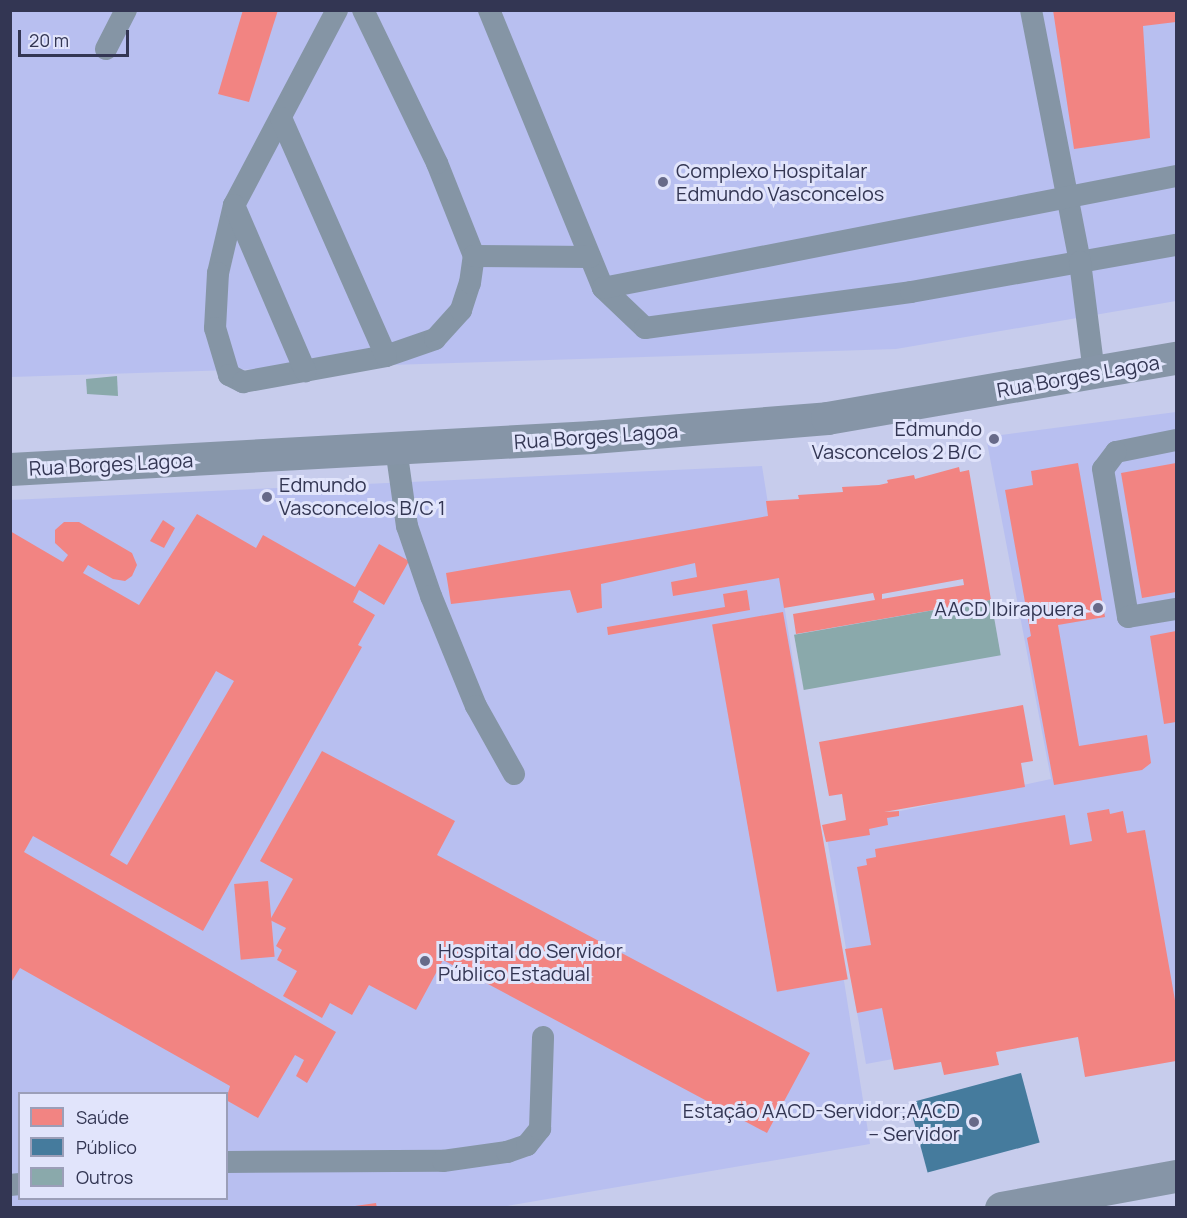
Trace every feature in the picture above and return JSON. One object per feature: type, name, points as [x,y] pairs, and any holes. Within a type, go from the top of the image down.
[{"type":"street","name":"Rua Borges Lagoa","points":[[10,470],[396,448],[827,418],[1176,358]]},
{"type":"street","points":[[1001,1208],[1176,1176]]},
{"type":"lane","points":[[106,50],[126,10]]},
{"type":"lane","points":[[337,10],[234,205],[218,273],[215,328],[229,375],[243,382],[386,356],[435,339],[461,310],[474,256],[437,163],[363,10]]},
{"type":"lane","points":[[489,10],[603,288],[645,328],[911,292],[1176,245]]},
{"type":"lane","points":[[1031,10],[1065,198],[1080,262],[1094,373]]},
{"type":"lane","points":[[280,118],[386,356]]},
{"type":"lane","points":[[603,288],[1176,176]]},
{"type":"lane","points":[[234,205],[305,371]]},
{"type":"lane","points":[[474,256],[590,257]]},
{"type":"lane","points":[[1176,440],[1116,452],[1103,469],[1128,617],[1176,609]]},
{"type":"lane","points":[[396,448],[407,526],[428,586],[476,706],[514,774]]},
{"type":"lane","points":[[228,1162],[443,1161],[496,1154],[527,1144],[540,1129],[543,1037]]},
{"type":"shaded area","name":"Complexo Hospitalar Edmundo Vasconcelos","points":[[11,11],[1176,11],[1176,301],[896,349],[11,377]]},
{"type":"shaded area","name":"AACD Ibirapuera","points":[[1176,412],[1176,1007],[866,1064],[825,827],[1051,779],[986,437]]},
{"type":"shaded area","name":"Hospital do Servidor Público Estadual","points":[[762,466],[870,1144],[501,1207],[11,1207],[10,500]]},
{"type":"building: Saúde","points":[[243,10],[278,10],[249,102],[218,94]]},
{"type":"building: Saúde","points":[[1053,10],[1176,10],[1176,22],[1143,26],[1150,138],[1074,149]]},
{"type":"building: Saúde","points":[[1078,463],[1105,617],[1058,625],[1079,746],[1147,735],[1151,763],[1142,770],[1054,785],[1027,638],[1031,636],[1005,490],[1033,485],[1031,471]]},
{"type":"building: Saúde","points":[[1176,463],[1176,592],[1142,598],[1121,473]]},
{"type":"building: Saúde","points":[[959,467],[960,472],[969,470],[991,600],[796,634],[793,614],[875,600],[873,593],[784,608],[779,578],[673,596],[671,582],[697,577],[695,563],[601,584],[602,608],[577,613],[570,590],[451,604],[446,573],[768,516],[766,501],[799,499],[798,495],[843,492],[842,487],[879,485],[888,483],[887,480],[914,475],[915,479]],"holes":[[[963,579],[964,585],[882,599],[882,594]]]},
{"type":"building: Saúde","points":[[197,514],[256,548],[263,535],[355,587],[379,544],[409,561],[384,605],[359,590],[353,602],[375,615],[358,645],[362,647],[203,931],[33,836],[24,852],[336,1032],[307,1083],[296,1076],[304,1060],[295,1055],[258,1118],[228,1101],[230,1086],[20,968],[10,984],[10,531],[63,562],[68,555],[55,543],[55,530],[64,522],[79,522],[132,553],[137,565],[132,576],[125,581],[113,579],[88,565],[83,573],[139,605]],"holes":[[[216,671],[234,681],[127,865],[110,855]]]},
{"type":"building: Saúde","points":[[163,520],[175,528],[164,548],[150,541]]},
{"type":"building: Saúde","points":[[747,590],[750,610],[608,635],[607,627],[725,607],[723,594]]},
{"type":"building: Saúde","points":[[783,612],[848,979],[777,992],[712,625]]},
{"type":"building: Saúde","points":[[1176,631],[1176,722],[1164,724],[1150,636]]},
{"type":"building: Saúde","points":[[1023,705],[1033,761],[1021,763],[1025,787],[884,812],[899,811],[899,816],[887,818],[888,825],[869,829],[870,835],[826,842],[822,825],[846,820],[842,794],[829,796],[819,742]]},
{"type":"building: Saúde","points":[[322,751],[455,821],[437,855],[810,1053],[767,1133],[443,960],[416,1010],[369,985],[352,1015],[330,1003],[322,1018],[283,996],[297,971],[277,960],[282,950],[276,946],[286,928],[270,920],[293,879],[260,861]]},
{"type":"building: Saúde","points":[[1109,809],[1110,814],[1123,811],[1127,833],[1145,830],[1176,1006],[1176,1061],[1085,1077],[1078,1037],[996,1052],[999,1065],[944,1075],[941,1062],[894,1070],[882,1008],[857,1013],[845,949],[871,945],[857,867],[867,865],[866,859],[876,857],[875,849],[1065,815],[1070,845],[1092,841],[1087,813]]},
{"type":"building: Saúde","points":[[268,881],[275,957],[241,960],[234,884]]},
{"type":"building: Saúde","points":[[376,1203],[377,1208],[355,1208],[355,1206]]},
{"type":"building: Público","name":"Estação AACD-Servidor;AACD – Servidor","points":[[1021,1073],[1040,1143],[928,1173],[909,1103]]},
{"type":"building: Outros","points":[[117,376],[118,396],[87,394],[86,379]]},
{"type":"building: Outros","points":[[991,600],[1001,655],[804,690],[794,635]]},
{"type":"place","name":"Complexo Hospitalar Edmundo Vasconcelos","points":[[663,182]]},
{"type":"place","name":"Edmundo Vasconcelos 2 B/C","points":[[994,439]]},
{"type":"place","name":"Edmundo Vasconcelos B/C 1","points":[[267,497]]},
{"type":"place","name":"AACD Ibirapuera","points":[[1098,608]]},
{"type":"place","name":"Hospital do Servidor Público Estadual","points":[[425,961]]},
{"type":"place","name":"Estação AACD-Servidor;AACD – Servidor","points":[[974,1122]]}]
